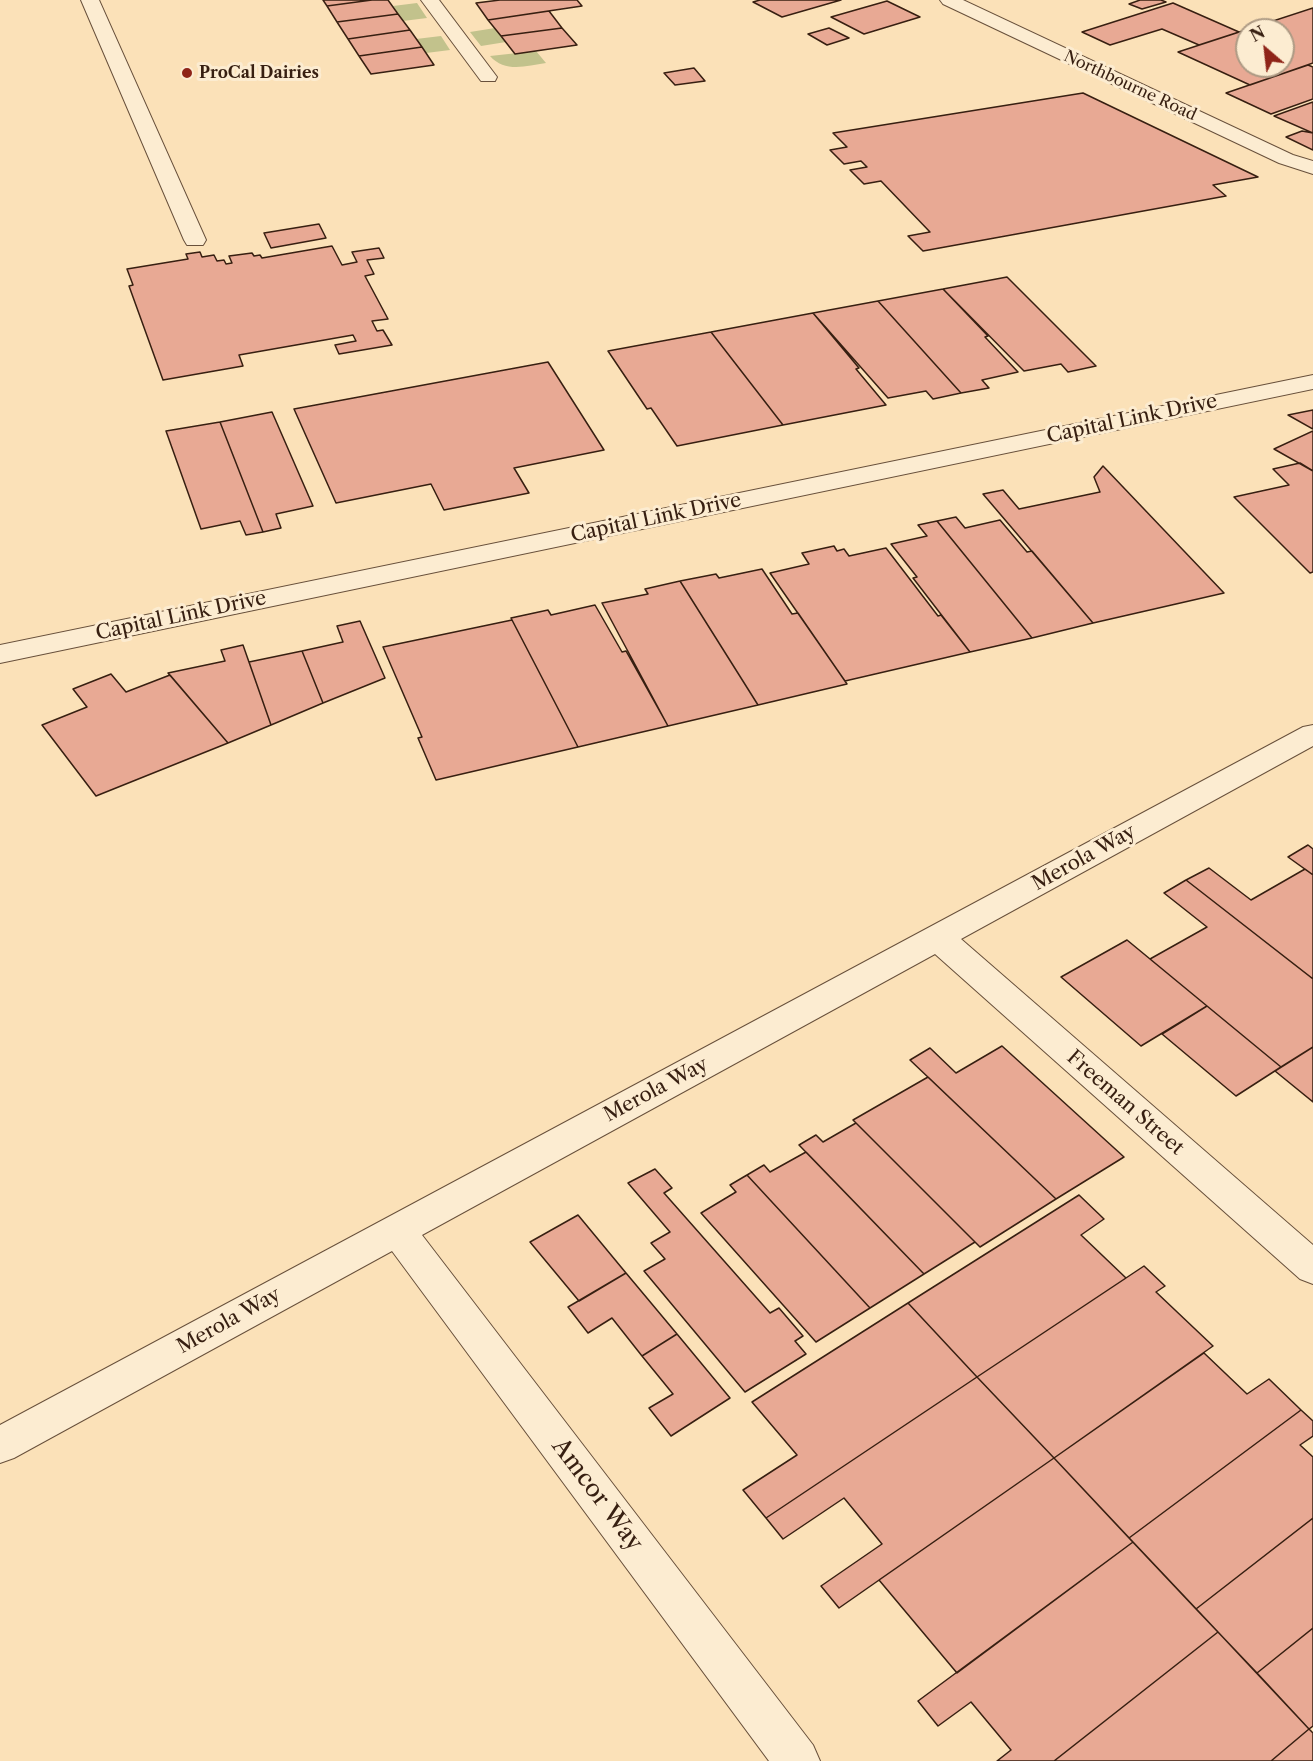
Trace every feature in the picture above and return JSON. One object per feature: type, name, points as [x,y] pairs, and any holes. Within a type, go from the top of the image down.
[{"type":"street","points":[[90,0],[195,240]]},
{"type":"street","points":[[430,0],[488,77]]},
{"type":"street","name":"Northbourne Road","points":[[949,0],[1286,159],[1313,168]]},
{"type":"street","name":"Capital Link Drive","points":[[0,654],[1313,382]]},
{"type":"street","name":"Merola Way","points":[[0,1445],[1313,734]]},
{"type":"street","name":"Freeman Street","points":[[938,938],[1313,1268]]},
{"type":"street","name":"Amcor Way","points":[[397,1230],[797,1761]]},
{"type":"green space","points":[[417,3],[427,18],[403,21],[393,6]]},
{"type":"green space","points":[[495,28],[506,42],[481,46],[470,32]]},
{"type":"green space","points":[[441,36],[450,50],[426,53],[416,39]]},
{"type":"green space","points":[[536,51],[546,63],[516,67],[502,65],[490,56]]},
{"type":"building","points":[[323,0],[372,0],[327,6]]},
{"type":"building","points":[[388,0],[398,14],[337,22],[327,6]]},
{"type":"building","points":[[500,0],[577,0],[582,6],[488,20],[476,3]]},
{"type":"building","points":[[760,0],[841,0],[782,17],[753,2]]},
{"type":"building","points":[[1140,0],[1166,2],[1142,9],[1129,4]]},
{"type":"building","points":[[887,1],[920,17],[864,34],[831,17]]},
{"type":"building","points":[[1173,3],[1235,30],[1235,33],[1199,45],[1162,29],[1110,45],[1082,32]]},
{"type":"building","points":[[1313,8],[1313,63],[1295,69],[1295,18],[1282,18]]},
{"type":"building","points":[[549,11],[562,28],[501,36],[488,20]]},
{"type":"building","points":[[398,14],[410,30],[348,39],[337,22]]},
{"type":"building","points":[[562,28],[577,45],[515,54],[501,36]]},
{"type":"building","points":[[829,28],[849,38],[827,45],[808,34]]},
{"type":"building","points":[[410,30],[422,47],[359,56],[348,39]]},
{"type":"building","points":[[1235,33],[1235,78],[1270,78],[1250,85],[1178,52]]},
{"type":"building","points":[[422,47],[434,65],[371,74],[359,56]]},
{"type":"building","points":[[1308,65],[1313,67],[1313,99],[1271,114],[1226,93],[1270,78],[1295,78],[1295,69]]},
{"type":"building","points":[[694,68],[705,81],[675,85],[664,73]]},
{"type":"building","points":[[1083,93],[1258,177],[1213,185],[1226,196],[923,251],[908,236],[930,232],[881,181],[864,184],[850,170],[867,167],[861,161],[844,164],[830,150],[847,147],[833,133]]},
{"type":"building","points":[[1313,102],[1313,133],[1274,116]]},
{"type":"building","points":[[1302,131],[1313,133],[1313,150],[1286,137]]},
{"type":"building","points":[[319,224],[326,238],[271,248],[264,233]]},
{"type":"building","points":[[332,246],[342,265],[357,262],[352,252],[379,248],[384,258],[367,260],[374,274],[365,276],[388,319],[372,321],[377,331],[383,330],[392,345],[339,354],[335,345],[356,341],[353,335],[239,355],[243,366],[163,380],[129,286],[133,285],[127,269],[188,259],[186,254],[200,252],[202,257],[214,255],[217,261],[224,260],[226,264],[232,263],[229,256],[252,253],[262,258]]},
{"type":"building","points":[[1007,277],[1096,366],[1068,372],[1061,364],[1024,371],[943,289]]},
{"type":"building","points":[[943,289],[988,336],[985,337],[1018,372],[982,380],[989,388],[961,393],[878,301]]},
{"type":"building","points":[[878,301],[961,393],[933,399],[926,391],[888,398],[813,313]]},
{"type":"building","points":[[813,313],[859,368],[856,369],[886,405],[783,425],[711,332]]},
{"type":"building","points":[[711,332],[783,425],[677,446],[651,408],[647,409],[608,351]]},
{"type":"building","points":[[548,362],[604,450],[514,468],[529,493],[444,510],[431,484],[336,503],[294,409]]},
{"type":"building","points":[[1313,410],[1313,429],[1288,415]]},
{"type":"building","points":[[272,412],[313,506],[276,514],[281,528],[263,532],[220,422]]},
{"type":"building","points":[[220,422],[263,532],[246,535],[240,521],[201,529],[166,431]]},
{"type":"building","points":[[1313,431],[1313,471],[1274,449]]},
{"type":"building","points":[[1300,463],[1313,471],[1313,572],[1310,573],[1234,497],[1289,485],[1273,469]]},
{"type":"building","points":[[1103,466],[1224,593],[1093,623],[983,494],[1003,490],[1019,509],[1100,492],[1094,477]]},
{"type":"building","points":[[956,517],[965,528],[1000,520],[1027,552],[1032,551],[1093,623],[1032,638],[937,521]]},
{"type":"building","points":[[937,521],[1032,638],[970,652],[913,578],[917,577],[891,544],[927,536],[918,525]]},
{"type":"building","points":[[834,546],[837,551],[844,549],[849,556],[886,548],[938,616],[941,615],[970,652],[845,681],[770,573],[809,564],[802,553]]},
{"type":"building","points":[[762,569],[792,614],[798,613],[847,684],[758,705],[680,581],[716,574],[719,578]]},
{"type":"building","points":[[680,581],[758,705],[668,726],[602,603],[648,594],[645,589]]},
{"type":"building","points":[[595,605],[622,652],[626,651],[668,726],[578,747],[511,618],[548,610],[551,615]]},
{"type":"building","points":[[512,620],[578,747],[436,780],[418,738],[422,737],[383,647]]},
{"type":"building","points":[[360,621],[385,678],[323,703],[302,651],[343,642],[337,626]]},
{"type":"building","points":[[243,645],[271,725],[228,743],[168,673],[225,661],[221,650]]},
{"type":"building","points":[[302,651],[323,703],[271,725],[249,662]]},
{"type":"building","points":[[111,674],[126,692],[170,675],[228,743],[96,796],[42,725],[87,707],[73,689]]},
{"type":"building","points":[[1308,845],[1313,849],[1313,875],[1288,857]]},
{"type":"building","points":[[1209,868],[1251,900],[1305,869],[1313,875],[1313,979],[1186,880]]},
{"type":"building","points":[[1186,880],[1313,979],[1313,1047],[1281,1067],[1150,959],[1207,927],[1164,893]]},
{"type":"building","points":[[1127,940],[1207,1006],[1141,1046],[1061,977]]},
{"type":"building","points":[[1207,1006],[1281,1067],[1236,1096],[1162,1034]]},
{"type":"building","points":[[1002,1046],[1124,1157],[1056,1199],[910,1060],[930,1048],[956,1073]]},
{"type":"building","points":[[1313,1047],[1313,1102],[1275,1071]]},
{"type":"building","points":[[928,1077],[1056,1199],[980,1247],[853,1120]]},
{"type":"building","points":[[856,1123],[975,1242],[924,1274],[799,1145],[816,1135],[823,1142]]},
{"type":"building","points":[[806,1152],[924,1274],[870,1308],[747,1175],[764,1165],[770,1172]]},
{"type":"building","points":[[655,1169],[672,1188],[664,1193],[770,1313],[779,1308],[803,1336],[795,1341],[806,1354],[745,1392],[644,1271],[665,1259],[651,1243],[670,1232],[628,1183]]},
{"type":"building","points":[[747,1175],[870,1308],[816,1342],[701,1213],[736,1192],[730,1185]]},
{"type":"building","points":[[1079,1195],[1104,1219],[1081,1235],[1126,1278],[977,1377],[908,1303]]},
{"type":"building","points":[[578,1215],[626,1273],[579,1301],[530,1242]]},
{"type":"building","points":[[1144,1266],[1165,1286],[1156,1292],[1213,1346],[1054,1458],[977,1377]]},
{"type":"building","points":[[626,1273],[677,1334],[642,1356],[612,1318],[588,1333],[568,1307]]},
{"type":"building","points":[[908,1303],[977,1377],[766,1518],[743,1490],[797,1455],[752,1402]]},
{"type":"building","points":[[677,1334],[730,1398],[671,1436],[649,1408],[673,1394],[642,1356]]},
{"type":"building","points":[[1204,1353],[1247,1394],[1269,1379],[1301,1410],[1129,1538],[1054,1458]]},
{"type":"building","points":[[977,1377],[1054,1458],[839,1608],[821,1586],[882,1544],[844,1498],[783,1539],[766,1518]]},
{"type":"building","points":[[1301,1410],[1313,1421],[1313,1436],[1300,1445],[1313,1457],[1313,1518],[1196,1609],[1129,1538]]},
{"type":"building","points":[[1054,1458],[1133,1542],[957,1673],[879,1580]]},
{"type":"building","points":[[1313,1518],[1313,1628],[1257,1673],[1196,1609]]},
{"type":"building","points":[[1133,1542],[1218,1632],[1054,1761],[997,1761],[1011,1750],[971,1702],[938,1726],[918,1701]]},
{"type":"building","points":[[1313,1628],[1313,1726],[1309,1729],[1257,1673]]},
{"type":"building","points":[[1218,1632],[1309,1729],[1271,1761],[1054,1761]]},
{"type":"building","points":[[1309,1729],[1313,1733],[1313,1761],[1271,1761]]},
{"type":"place","name":"ProCal Dairies","points":[[187,73]]}]
